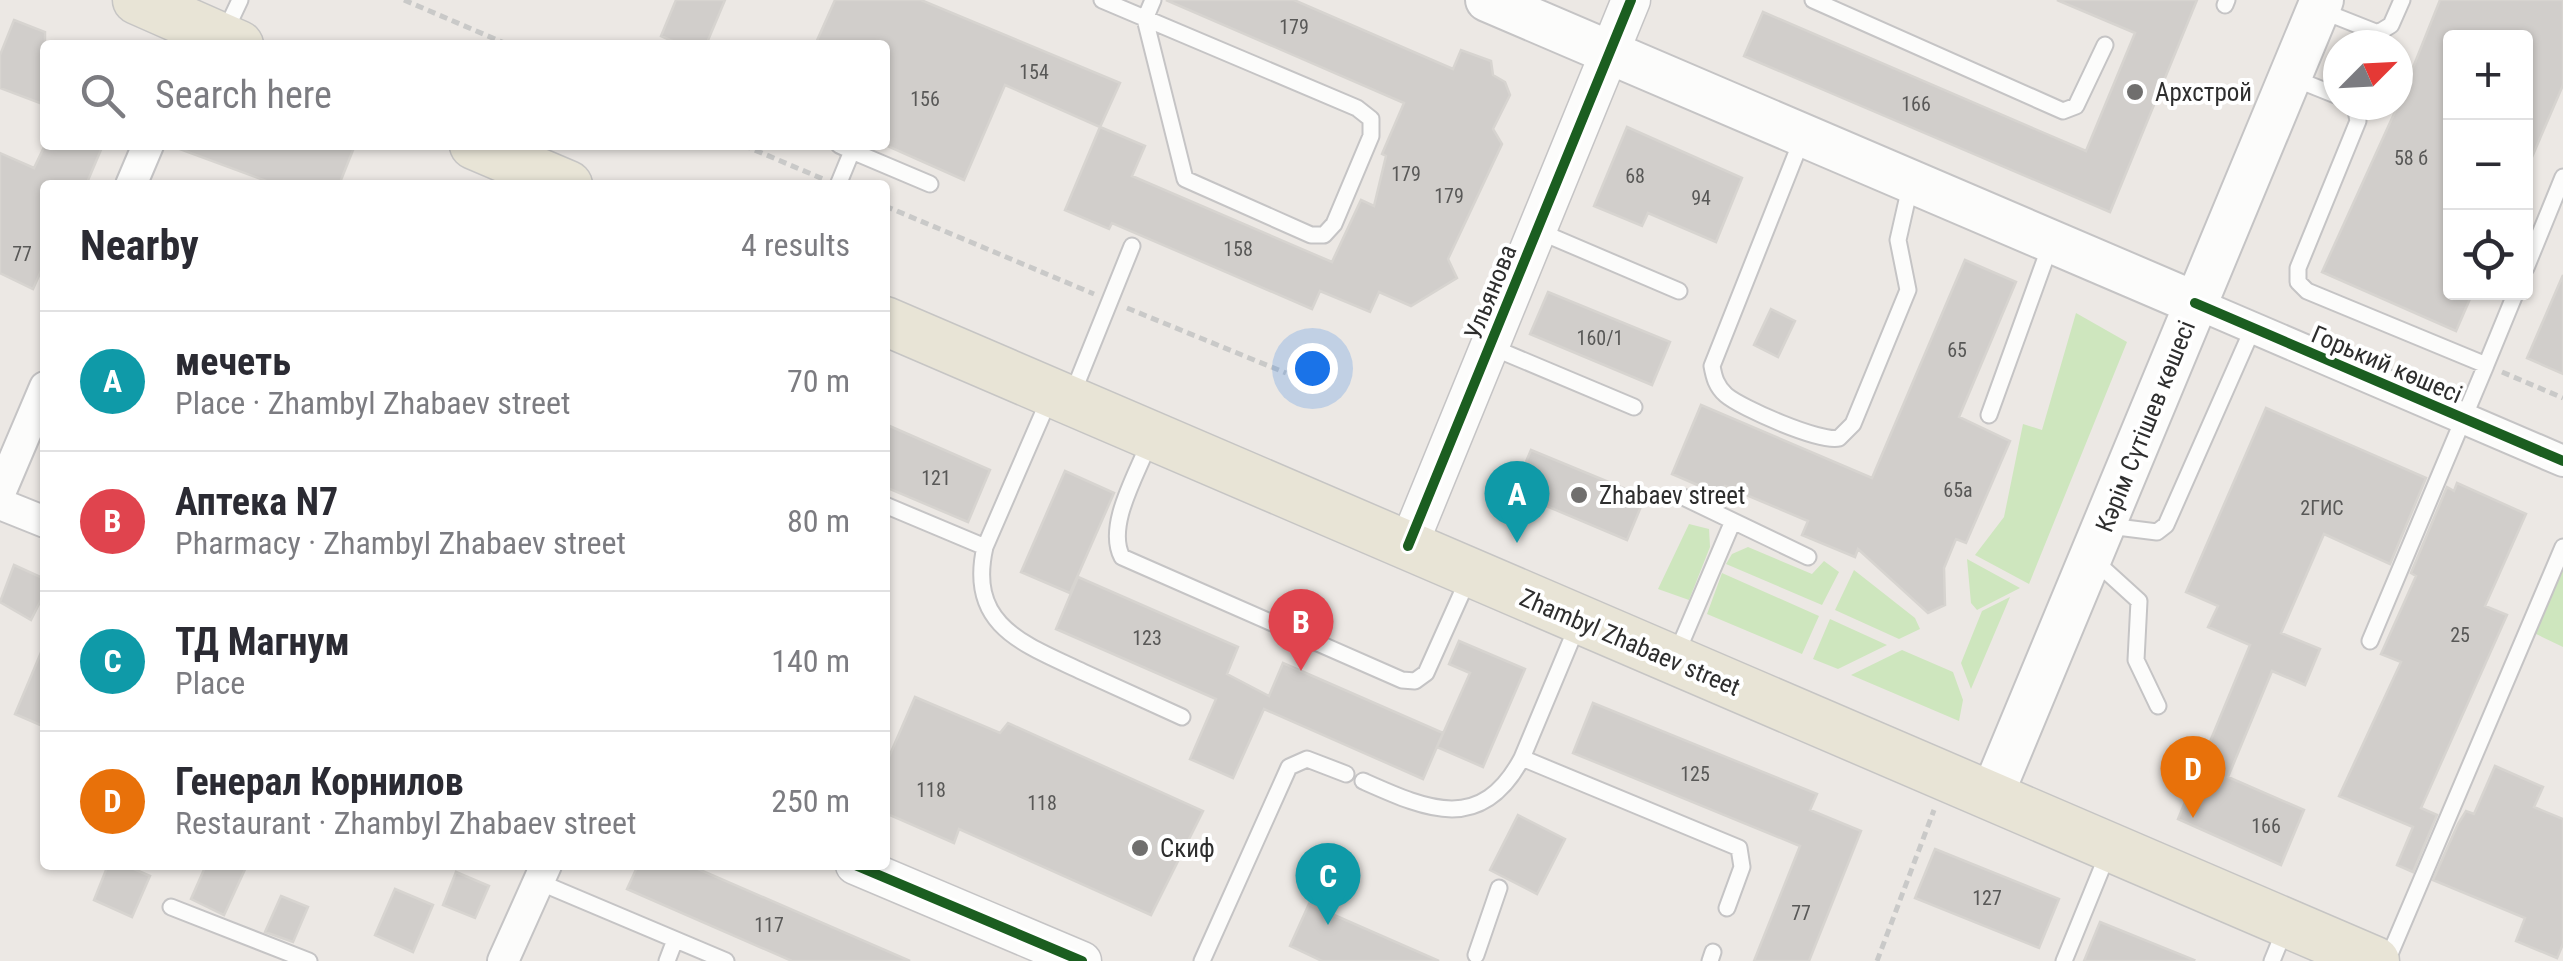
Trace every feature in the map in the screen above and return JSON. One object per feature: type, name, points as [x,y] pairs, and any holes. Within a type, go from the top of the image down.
[{"type":"main road","points":[[137,0],[218,31]]},
{"type":"main road","name":"Горький көшесі","points":[[1487,0],[2195,303]]},
{"type":"main road","name":"Кәрім Сүтішев көшесі","points":[[1992,797],[2320,4]]},
{"type":"main road","points":[[486,150],[556,180]]},
{"type":"main road","name":"Zhambyl Zhabaev street","points":[[890,324],[2110,849],[2279,943],[2375,961]]},
{"type":"main road","points":[[890,344],[940,345]]},
{"type":"street","name":"Ульянова","points":[[1408,546],[1631,0]]},
{"type":"street","points":[[133,180],[146,150]]},
{"type":"street","name":"Горький көшесі","points":[[2195,303],[2563,461]]},
{"type":"street","points":[[0,494],[40,399]]},
{"type":"street","points":[[0,504],[40,520]]},
{"type":"street","points":[[867,870],[1082,961]]},
{"type":"street","points":[[503,961],[542,874]]},
{"type":"lane","points":[[1102,0],[1146,19],[1358,108],[1371,119],[1371,136],[1330,231],[1311,236],[1186,179],[1146,19],[1153,0]]},
{"type":"lane","points":[[1813,0],[2063,111],[2076,106],[2104,44]]},
{"type":"lane","points":[[2320,4],[2378,34],[2387,30],[2402,0]]},
{"type":"lane","points":[[2290,76],[2323,90]]},
{"type":"lane","points":[[2358,120],[2298,268],[2298,282],[2306,291],[2486,365]]},
{"type":"lane","points":[[1803,135],[1712,366],[1714,380],[1725,394],[1820,438],[1840,438],[1853,424],[1908,290],[1898,240],[1911,182]]},
{"type":"lane","points":[[838,180],[846,150]]},
{"type":"lane","points":[[851,150],[930,184]]},
{"type":"lane","points":[[2533,251],[2563,177]]},
{"type":"lane","points":[[1536,230],[1679,290]]},
{"type":"lane","points":[[1989,415],[2052,242]]},
{"type":"lane","points":[[1132,246],[985,548],[980,584],[986,606],[1011,636],[1182,717]]},
{"type":"lane","points":[[2370,640],[2513,300]]},
{"type":"lane","points":[[2158,706],[2136,660],[2140,601],[2098,542],[2151,532],[2166,525],[2253,328]]},
{"type":"lane","points":[[1489,346],[1634,406]]},
{"type":"lane","points":[[1152,436],[1118,525],[1117,547],[1122,557],[1384,672],[1408,681],[1426,673],[1470,573]]},
{"type":"lane","points":[[1683,497],[1808,556]]},
{"type":"lane","points":[[890,507],[985,548]]},
{"type":"lane","points":[[1674,661],[1734,521]]},
{"type":"lane","points":[[2388,961],[2563,548]]},
{"type":"lane","points":[[1363,781],[1421,807],[1447,811],[1503,786],[1522,758],[1580,620]]},
{"type":"lane","points":[[1522,758],[1739,848],[1742,867],[1726,908]]},
{"type":"lane","points":[[1202,961],[1289,766],[1307,759],[1346,774]]},
{"type":"lane","points":[[2064,961],[2110,849]]},
{"type":"lane","points":[[542,874],[726,961]]},
{"type":"lane","points":[[1480,959],[1499,888]]},
{"type":"lane","points":[[171,908],[308,961]]},
{"type":"lane","points":[[666,961],[676,940]]},
{"type":"path","points":[[404,0],[497,40]]},
{"type":"path","points":[[754,150],[825,180]]},
{"type":"path","points":[[890,208],[1286,373]]},
{"type":"path","points":[[2486,365],[2563,398]]},
{"type":"path","points":[[1877,961],[1945,778]]},
{"type":"green space","points":[[2076,313],[2127,342],[2029,584],[1975,555],[2004,517],[2023,424],[2042,430]]},
{"type":"green space","points":[[1689,524],[1709,529],[1710,547],[1689,600],[1658,589]]},
{"type":"green space","points":[[1748,547],[1812,574],[1824,561],[1839,572],[1822,605],[1726,564],[1732,554]]},
{"type":"green space","points":[[1967,559],[2020,588],[1977,610],[1971,603]]},
{"type":"green space","points":[[2563,564],[2563,647],[2534,633]]},
{"type":"green space","points":[[1854,570],[1915,618],[1920,629],[1899,639],[1835,610]]},
{"type":"green space","points":[[1722,573],[1819,616],[1802,654],[1707,614]]},
{"type":"green space","points":[[2010,597],[1971,689],[1961,663],[1982,611]]},
{"type":"green space","points":[[1830,619],[1887,645],[1838,669],[1813,659]]},
{"type":"green space","points":[[1902,650],[1953,672],[1963,700],[1959,721],[1851,675]]},
{"type":"building","points":[[676,0],[725,0],[708,40],[670,40],[661,36]]},
{"type":"building","points":[[835,0],[921,0],[1120,83],[1100,127],[1005,85],[964,180],[890,147],[890,40],[817,40]]},
{"type":"building","points":[[1166,0],[1294,0],[1453,69],[1461,50],[1491,61],[1493,75],[1505,82],[1510,95],[1493,129],[1502,144],[1448,259],[1457,278],[1411,306],[1379,292],[1370,312],[1320,291],[1312,309],[1112,223],[1109,229],[1065,210],[1100,127],[1145,146],[1132,176],[1332,262],[1361,200],[1374,206],[1386,156],[1382,154],[1404,103]]},
{"type":"building","points":[[2057,0],[2197,0],[2110,212],[1744,56],[1763,12],[2086,151],[2135,33]]},
{"type":"building","points":[[2440,0],[2563,0],[2563,85],[2533,155],[2533,30],[2443,30],[2443,300],[2470,300],[2456,331],[2322,272],[2391,120],[2413,120],[2413,68]]},
{"type":"building","points":[[14,20],[45,32],[45,40],[40,40],[40,103],[0,88],[0,55]]},
{"type":"building","points":[[1627,127],[1742,178],[1716,242],[1648,213],[1642,226],[1594,206]]},
{"type":"building","points":[[43,150],[101,150],[88,180],[40,180],[40,273],[33,289],[0,273],[0,153],[34,168]]},
{"type":"building","points":[[182,150],[353,150],[341,180],[264,180]]},
{"type":"building","points":[[1965,260],[2016,282],[1959,417],[2010,441],[1966,543],[1956,539],[1944,568],[1945,605],[1928,613],[1858,549],[1855,557],[1802,535],[1808,521],[1725,486],[1721,495],[1672,474],[1701,405],[1872,478]]},
{"type":"building","points":[[2563,275],[2563,374],[2527,358]]},
{"type":"building","points":[[1548,292],[1670,342],[1652,385],[1530,334]]},
{"type":"building","points":[[1771,309],[1795,321],[1778,357],[1754,345]]},
{"type":"building","points":[[2266,408],[2426,478],[2390,564],[2324,534],[2281,633],[2320,649],[2305,685],[2272,671],[2228,777],[2304,810],[2281,865],[2178,819],[2250,645],[2208,627],[2218,606],[2186,592]]},
{"type":"building","points":[[890,426],[990,470],[968,522],[890,489]]},
{"type":"building","name":"Zhabaev street","points":[[1531,450],[1645,497],[1627,540],[1513,492]]},
{"type":"building","points":[[1065,471],[1114,493],[1070,593],[1021,572]]},
{"type":"building","points":[[2457,483],[2526,514],[2485,606],[2507,615],[2421,808],[2437,815],[2413,872],[2397,865],[2413,827],[2339,796],[2401,662],[2381,654],[2416,576],[2411,573],[2447,487],[2454,491]]},
{"type":"building","points":[[14,565],[40,577],[40,602],[31,620],[0,602]]},
{"type":"building","points":[[1078,577],[1238,647],[1227,674],[1269,696],[1283,663],[1443,733],[1423,779],[1264,709],[1233,778],[1190,759],[1216,699],[1056,629]]},
{"type":"building","points":[[1459,641],[1525,669],[1483,767],[1437,747],[1470,673],[1449,664]]},
{"type":"building","points":[[40,655],[40,725],[15,714]]},
{"type":"building","points":[[915,697],[1000,733],[1008,723],[1203,811],[1151,915],[959,829],[954,843],[890,815],[890,754]]},
{"type":"building","points":[[1593,703],[1817,794],[1810,810],[1861,831],[1809,961],[1754,961],[1800,846],[1573,753]]},
{"type":"building","points":[[2495,766],[2543,787],[2534,807],[2563,819],[2563,944],[2557,958],[2516,941],[2525,918],[2433,880],[2458,824],[2466,811],[2474,814]]},
{"type":"building","points":[[1518,815],[1565,839],[1537,894],[1490,870]]},
{"type":"building","points":[[1935,849],[2059,899],[2039,948],[1915,898]]},
{"type":"building","points":[[106,870],[136,870],[150,876],[132,917],[94,900]]},
{"type":"building","points":[[204,870],[245,870],[224,915],[191,899]]},
{"type":"building","points":[[636,870],[701,870],[910,961],[792,961],[627,889]]},
{"type":"building","points":[[456,872],[489,886],[475,918],[443,905]]},
{"type":"building","points":[[395,889],[433,905],[413,952],[375,935]]},
{"type":"building","points":[[281,896],[308,907],[293,942],[265,932]]},
{"type":"building","points":[[1309,904],[1439,961],[1322,961],[1290,946]]},
{"type":"building","points":[[2100,922],[2194,960],[2084,961]]},
{"type":"cycle path","points":[[1408,546],[1631,0]]},
{"type":"cycle path","points":[[2195,303],[2563,461]]},
{"type":"cycle path","points":[[867,870],[1082,961]]},
{"type":"place","name":"Архстрой","points":[[2135,92]]},
{"type":"place","name":"Zhabaev street","points":[[1579,495]]},
{"type":"place","name":"мечеть","points":[[1517,543]]},
{"type":"place","name":"Аптека N7","points":[[1301,671]]},
{"type":"place","name":"Генерал Корнилов","points":[[2193,818]]},
{"type":"place","name":"Скиф","points":[[1140,848]]},
{"type":"place","name":"ТД Магнум","points":[[1328,925]]}]
